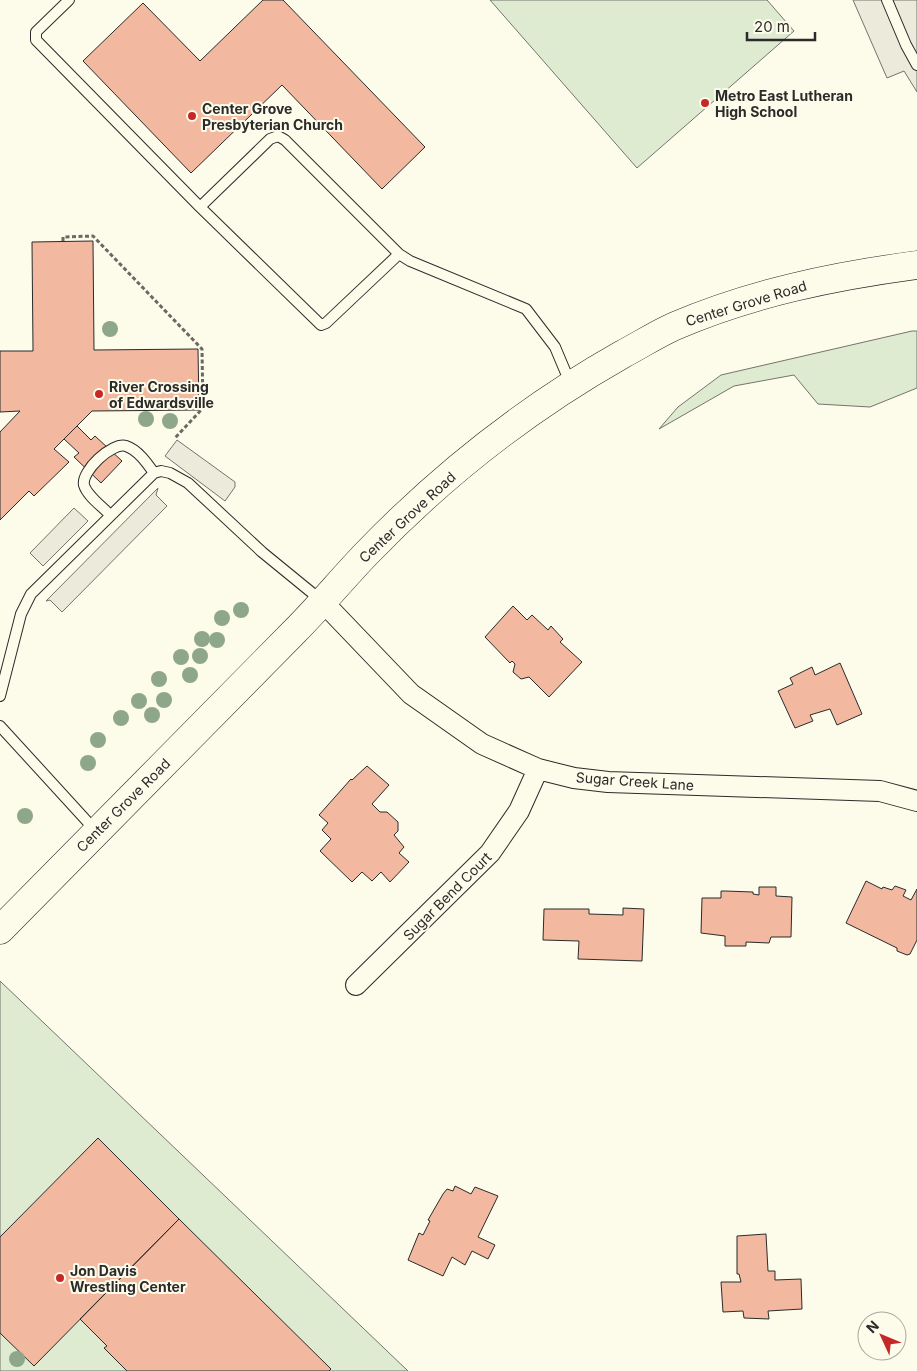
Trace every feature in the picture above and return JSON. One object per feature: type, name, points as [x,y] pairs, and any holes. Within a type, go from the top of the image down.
[{"type":"street","name":"Center Grove Road","points":[[0,930],[367,553],[424,498],[485,447],[572,386],[672,327],[736,303],[847,275],[917,266]]},
{"type":"street","name":"Sugar Creek Lane","points":[[322,601],[411,694],[482,744],[538,769],[574,778],[608,782],[880,791],[916,799]]},
{"type":"street","name":"Sugar Bend Court","points":[[356,985],[490,854],[518,812],[538,769]]},
{"type":"lane","points":[[69,0],[36,32],[36,40],[200,207],[321,325],[326,324],[399,254]]},
{"type":"lane","points":[[887,0],[917,64]]},
{"type":"lane","points":[[200,207],[270,139],[278,136],[285,140],[399,254],[410,261],[526,309],[555,347],[572,386]]},
{"type":"lane","points":[[110,515],[86,490],[84,481],[88,471],[110,449],[118,446],[131,448],[154,473]]},
{"type":"lane","points":[[0,696],[25,603],[31,594],[154,473],[162,471],[170,473],[188,483],[262,552],[322,601]]},
{"type":"lane","points":[[0,726],[97,832]]},
{"type":"path","points":[[63,241],[63,237],[93,236],[202,349],[200,379],[203,408],[175,438]]},
{"type":"green space","points":[[490,0],[767,0],[794,31],[637,168]]},
{"type":"green space","points":[[917,331],[917,388],[870,407],[818,404],[794,375],[734,386],[659,429],[678,407],[721,375]]},
{"type":"green space","points":[[0,981],[408,1371],[0,1371]]},
{"type":"shaded area","points":[[853,0],[917,0],[917,92],[904,71],[887,78]]},
{"type":"shaded area","points":[[177,440],[235,482],[235,487],[225,501],[165,456]]},
{"type":"shaded area","points":[[158,488],[156,495],[167,506],[62,612],[50,600],[46,601]]},
{"type":"shaded area","points":[[74,508],[88,521],[43,566],[30,553]]},
{"type":"building","name":"Center Grove Presbyterian Church","points":[[263,0],[283,0],[425,147],[382,189],[282,85],[191,173],[83,61],[143,3],[200,61]]},
{"type":"building","name":"River Crossing of Edwardsville","points":[[93,241],[94,350],[198,349],[199,410],[92,411],[54,449],[69,462],[34,496],[29,491],[0,520],[0,432],[20,411],[0,412],[0,351],[33,351],[32,242]]},
{"type":"building","points":[[77,426],[91,440],[95,436],[122,461],[101,483],[74,457],[79,453],[64,439]]},
{"type":"building","points":[[513,606],[527,620],[532,615],[548,630],[551,626],[563,639],[560,642],[582,662],[549,697],[529,677],[521,679],[513,672],[515,664],[512,661],[510,663],[485,637]]},
{"type":"building","points":[[840,663],[862,714],[837,725],[830,709],[810,715],[813,721],[795,728],[778,691],[793,684],[790,678],[812,667],[815,675]]},
{"type":"building","points":[[367,766],[389,785],[372,804],[380,812],[387,812],[398,822],[398,831],[394,835],[404,847],[399,853],[409,862],[390,882],[381,872],[372,881],[362,872],[352,882],[320,851],[331,839],[322,830],[328,823],[319,815],[351,779]]},
{"type":"building","points":[[866,881],[882,889],[883,887],[892,890],[895,886],[906,890],[903,896],[911,900],[917,889],[917,940],[910,954],[907,955],[897,951],[897,948],[846,923]]},
{"type":"building","points":[[759,887],[776,887],[776,896],[792,897],[791,937],[771,937],[769,943],[746,942],[746,946],[725,946],[725,936],[701,933],[702,898],[721,898],[721,891],[753,892],[753,894],[759,895]]},
{"type":"building","points":[[623,908],[644,909],[642,961],[578,959],[579,941],[543,940],[544,909],[589,909],[589,914],[623,915]]},
{"type":"building","name":"Jon Davis Wrestling Center","points":[[98,1138],[179,1219],[34,1366],[0,1333],[0,1237]]},
{"type":"building","points":[[455,1186],[471,1194],[475,1187],[498,1196],[478,1237],[495,1245],[488,1259],[472,1251],[465,1265],[452,1257],[443,1276],[408,1260],[419,1233],[423,1235],[430,1221],[428,1220],[443,1194],[447,1189],[453,1191]]},
{"type":"building","points":[[179,1219],[331,1369],[329,1371],[127,1371],[104,1348],[107,1346],[80,1319]]},
{"type":"building","points":[[766,1234],[768,1271],[775,1271],[775,1280],[801,1279],[802,1309],[768,1311],[769,1319],[744,1318],[743,1311],[723,1312],[721,1282],[741,1282],[739,1274],[737,1274],[737,1236]]},
{"type":"place","name":"Metro East Lutheran High School","points":[[705,103]]},
{"type":"place","name":"Center Grove Presbyterian Church","points":[[192,116]]},
{"type":"place","name":"River Crossing of Edwardsville","points":[[99,394]]},
{"type":"place","name":"Jon Davis Wrestling Center","points":[[60,1278]]}]
